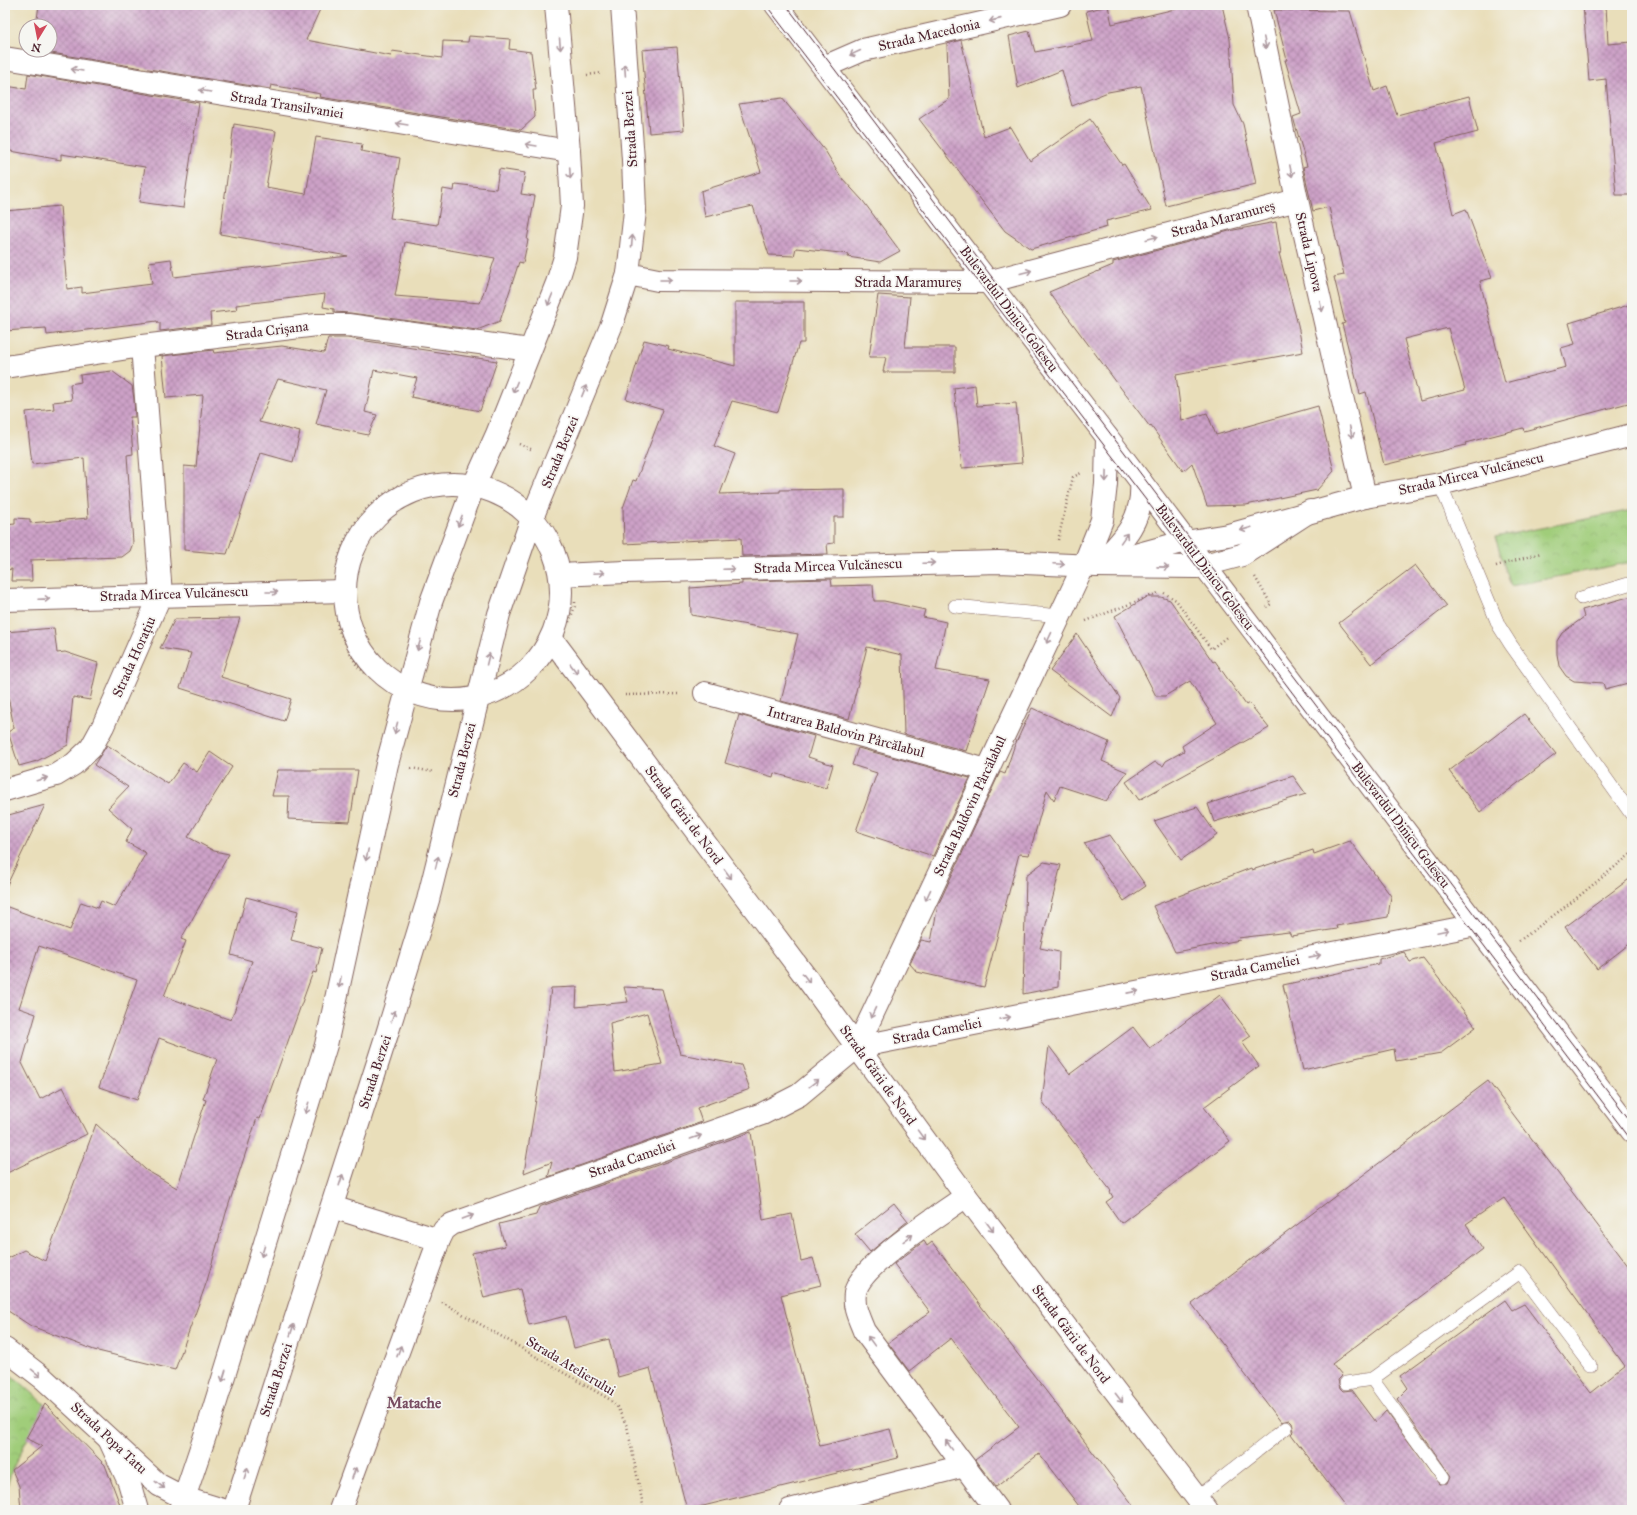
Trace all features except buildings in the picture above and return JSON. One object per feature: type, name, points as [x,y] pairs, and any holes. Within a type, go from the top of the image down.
[{"type":"street","points":[[182,1504],[210,1421],[326,1045],[387,764],[431,602],[476,480],[497,434],[557,282],[565,257],[572,206],[569,151],[556,5]]},
{"type":"street","name":"Strada Berzei","points":[[234,1510],[332,1207],[428,900],[499,614],[532,518],[614,318],[628,274],[635,211],[633,160],[625,71],[622,5]]},
{"type":"street","name":"Bulevardul Dinicu Golescu","points":[[776,5],[1107,437],[1632,1131]]},
{"type":"street","name":"Strada Macedonia","points":[[824,68],[863,50],[1060,5]]},
{"type":"street","name":"Strada Lipova","points":[[1257,5],[1297,200],[1365,497]]},
{"type":"street","name":"Strada Transilvaniei","points":[[5,58],[569,151]]},
{"type":"street","name":"Strada Maramureș","points":[[628,274],[658,280],[988,282],[1297,200]]},
{"type":"street","name":"Strada Crișana","points":[[5,368],[142,346],[317,325],[348,325],[530,350]]},
{"type":"street","name":"Strada Horațiu","points":[[5,790],[56,775],[74,764],[91,748],[103,726],[161,594],[142,346]]},
{"type":"street","name":"Strada Mircea Vulcănescu","points":[[1090,566],[1186,542],[1228,534],[1365,497],[1440,484],[1632,436]]},
{"type":"street","name":"Strada Baldovin Pârcălabul","points":[[857,1047],[1060,616],[1090,566],[1102,520],[1106,484],[1107,437]]},
{"type":"street","points":[[476,480],[507,498],[532,518],[551,544],[560,575],[560,608],[551,638],[533,665],[508,685],[478,697],[443,700],[431,698],[404,698],[363,653],[349,623],[339,591],[349,559],[363,530],[385,506],[413,491],[445,483],[476,480]]},
{"type":"street","points":[[1090,566],[1122,542],[1133,524],[1139,510],[1142,494],[1141,482]]},
{"type":"street","name":"Strada Mircea Vulcănescu","points":[[560,575],[641,571],[993,562],[1180,568],[1204,566],[1242,555],[1310,511]]},
{"type":"street","name":"Strada Mircea Vulcănescu","points":[[5,600],[161,594],[339,591]]},
{"type":"street","name":"Strada Gării de Nord","points":[[551,638],[857,1047],[966,1196],[1201,1504]]},
{"type":"street","name":"Intrarea Baldovin Pârcălabul","points":[[705,693],[987,770]]},
{"type":"street","name":"Strada Cameliei","points":[[340,1510],[439,1240],[444,1230],[452,1224],[464,1218],[778,1106],[815,1083],[857,1047],[1476,924]]},
{"type":"street","points":[[966,1196],[877,1261],[861,1278],[855,1292],[855,1309],[864,1331],[997,1510]]},
{"type":"street","points":[[332,1207],[439,1240]]},
{"type":"street","name":"Strada Popa Tatu","points":[[5,1349],[44,1379],[110,1441],[182,1504],[223,1510]]},
{"type":"street","points":[[110,1441],[129,1482],[137,1510]]},
{"type":"street","points":[[790,1510],[964,1466]]},
{"type":"lane","points":[[1440,484],[1499,626],[1510,645],[1632,815]]},
{"type":"lane","points":[[1581,598],[1632,584]]},
{"type":"lane","points":[[955,606],[1060,616]]},
{"type":"lane","points":[[1346,1383],[1372,1379],[1520,1272],[1590,1365]]},
{"type":"lane","points":[[1372,1379],[1443,1478]]},
{"type":"lane","points":[[1201,1504],[1286,1428]]},
{"type":"path","points":[[563,77],[625,71]]},
{"type":"path","points":[[497,434],[556,461]]},
{"type":"path","points":[[404,698],[357,666],[338,629],[339,558],[355,521],[375,501],[404,483],[444,474],[476,480]]},
{"type":"path","points":[[1476,572],[1541,553]]},
{"type":"path","points":[[594,696],[705,693]]},
{"type":"path","points":[[387,764],[458,776]]},
{"type":"path","points":[[1499,955],[1573,901],[1632,853]]},
{"type":"path","name":"Strada Atelierului","points":[[421,1290],[609,1399],[617,1407],[627,1426],[644,1510]]},
{"type":"green space","points":[[1632,510],[1632,562],[1511,586],[1495,537]]},
{"type":"green space","points":[[5,1371],[45,1404],[12,1470],[5,1492]]},
{"type":"tram line","points":[[766,5],[1179,543],[1632,1141]]},
{"type":"tram line","points":[[786,5],[1632,1123]]},
{"type":"district","name":"Matache","points":[[414,1403]]}]
